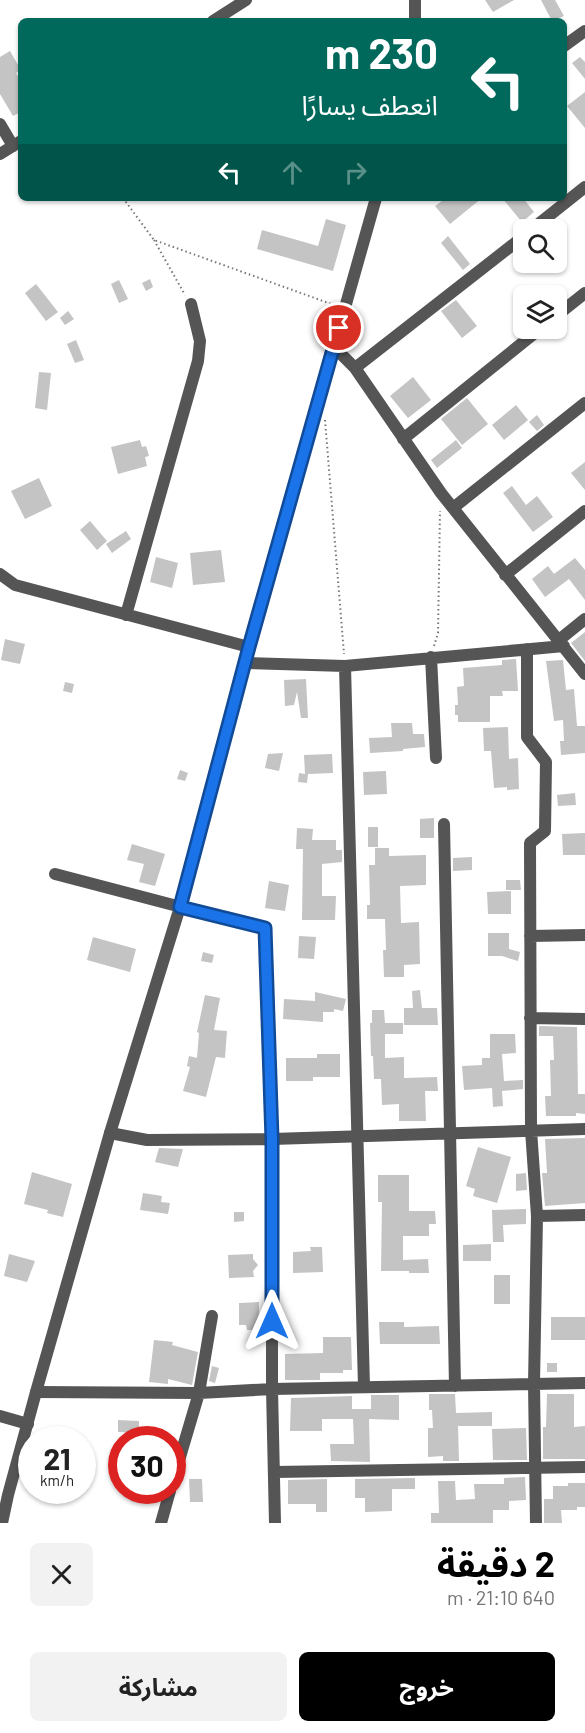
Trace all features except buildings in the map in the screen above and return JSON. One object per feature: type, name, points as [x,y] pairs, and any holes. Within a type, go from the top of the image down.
[{"type":"street","points":[[218,18],[246,0]]},
{"type":"street","points":[[415,0],[415,18]]},
{"type":"street","points":[[567,44],[585,31]]},
{"type":"street","points":[[0,124],[17,143],[0,154]]},
{"type":"street","points":[[545,219],[585,187]]},
{"type":"street","points":[[2,1523],[36,1392],[110,1133],[180,907],[249,647],[375,201]]},
{"type":"street","points":[[355,368],[513,245]]},
{"type":"street","points":[[567,307],[585,293]]},
{"type":"street","points":[[126,615],[198,361],[200,341],[190,304]]},
{"type":"street","points":[[403,439],[527,339]]},
{"type":"street","points":[[334,347],[355,368],[441,493],[585,674]]},
{"type":"street","points":[[453,508],[585,403]]},
{"type":"street","points":[[506,575],[585,511]]},
{"type":"street","points":[[0,574],[15,585],[249,647]]},
{"type":"street","points":[[245,663],[345,666],[527,650],[561,643],[585,619]]},
{"type":"street","points":[[527,650],[527,736],[546,762],[545,831],[530,843],[531,1130],[537,1216],[534,1384],[536,1523]]},
{"type":"street","points":[[431,657],[435,758]]},
{"type":"street","points":[[345,666],[364,1387]]},
{"type":"street","points":[[444,824],[455,1386]]},
{"type":"street","points":[[55,874],[265,928],[272,1139],[272,1389],[275,1523]]},
{"type":"street","points":[[530,936],[585,935]]},
{"type":"street","points":[[530,1018],[585,1019]]},
{"type":"street","points":[[110,1133],[147,1140],[272,1139],[585,1129]]},
{"type":"street","points":[[537,1216],[585,1215]]},
{"type":"street","points":[[186,1437],[199,1393],[212,1316]]},
{"type":"street","points":[[36,1392],[199,1393],[272,1389],[585,1383]]},
{"type":"street","points":[[0,1416],[28,1424]]},
{"type":"street","points":[[275,1472],[585,1467]]},
{"type":"street","points":[[161,1523],[166,1504]]},
{"type":"path","points":[[125,201],[154,240],[190,304]]},
{"type":"path","points":[[154,240],[345,309]]},
{"type":"path","points":[[325,410],[345,666]]},
{"type":"path","points":[[431,657],[438,633],[441,493]]},
{"type":"route","points":[[272,1321],[272,1139],[265,928],[180,907],[249,647],[339,328]]}]
